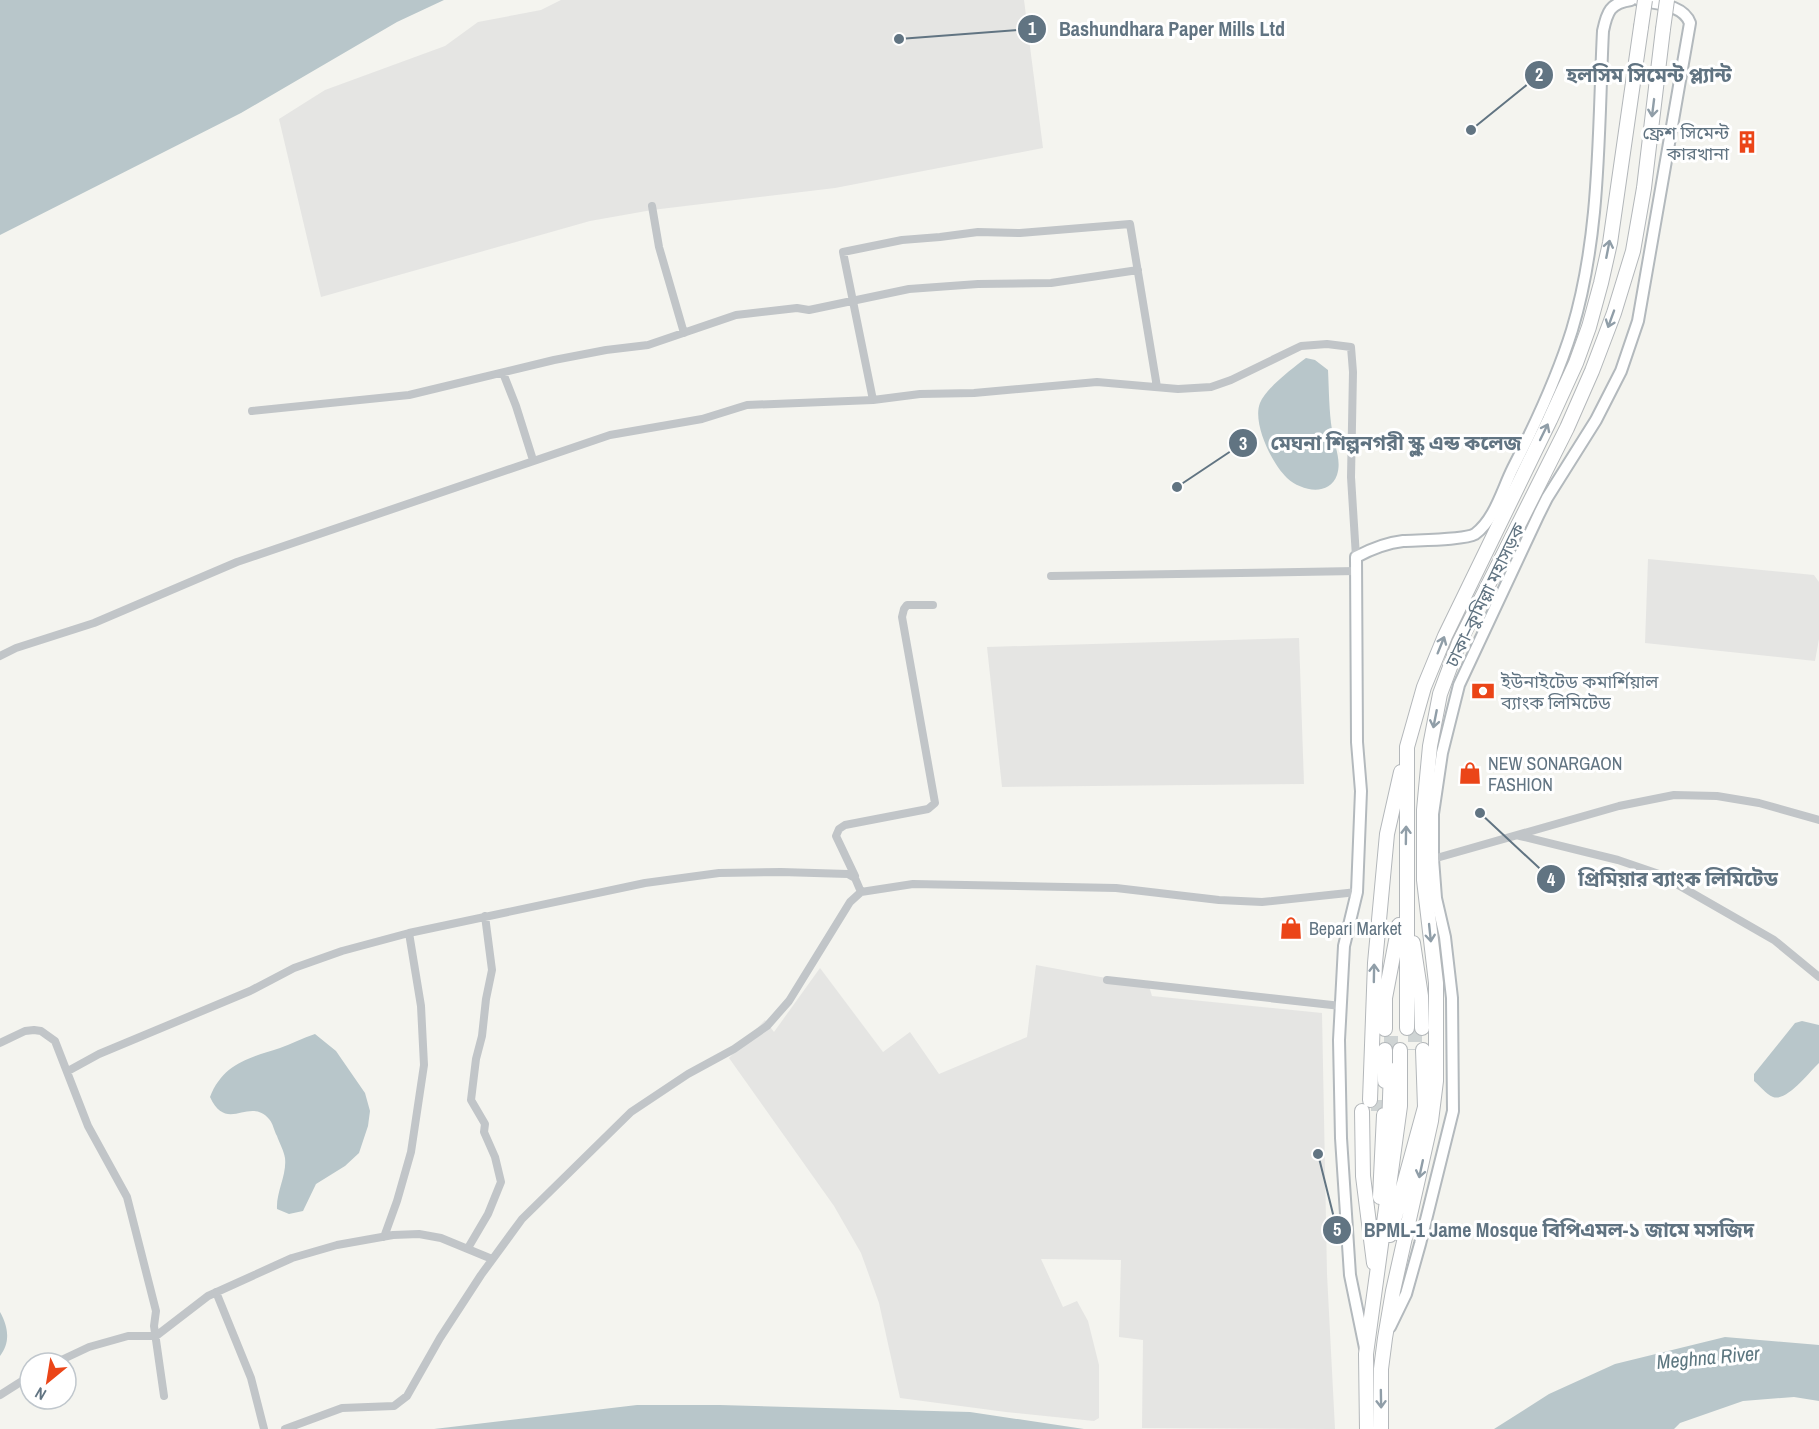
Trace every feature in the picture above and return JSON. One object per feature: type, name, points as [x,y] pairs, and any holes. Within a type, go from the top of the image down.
[{"type":"highway","name":"ঢাকা–কুমিল্লা মহাসড়ক","points":[[1367,1429],[1366,1354],[1408,1106],[1399,1050],[1375,963],[1387,834],[1407,747],[1424,687],[1444,636],[1550,420],[1576,363],[1589,327],[1602,283],[1610,243],[1645,0]]},
{"type":"highway","name":"ঢাকা–কুমিল্লা মহাসড়ক","points":[[1382,1429],[1381,1369],[1385,1338],[1396,1275],[1431,1121],[1436,1081],[1436,983],[1424,880],[1424,810],[1430,746],[1440,694],[1459,643],[1567,428],[1614,313],[1633,251],[1644,188],[1667,0]]},
{"type":"highway","name":"ঢাকা–কুমিল্লা মহাসড়ক","points":[[1405,893],[1385,998],[1403,1029],[1405,893],[1407,747]]},
{"type":"highway","name":"ঢাকা–কুমিল্লা মহাসড়ক","points":[[1376,1289],[1370,1222],[1370,1106],[1399,1050]]},
{"type":"highway","name":"ঢাকা–কুমিল্লা মহাসড়ক","points":[[1376,1289],[1384,1106],[1399,1050]]},
{"type":"street","points":[[1356,557],[1376,546],[1400,541],[1471,536],[1488,521],[1543,408],[1572,329],[1585,276],[1592,231],[1605,22],[1607,13],[1619,2],[1631,0]]},
{"type":"street","points":[[1385,1338],[1406,1294],[1453,1111],[1452,998],[1432,859],[1433,813],[1449,723],[1459,685],[1547,498],[1596,420],[1616,381],[1638,321],[1689,22],[1688,18],[1670,6],[1639,0]]},
{"type":"street","points":[[651,206],[658,247],[684,333]]},
{"type":"street","points":[[873,400],[843,252],[902,240],[978,232],[1020,233],[1130,224],[1157,387]]},
{"type":"street","points":[[252,411],[409,395],[554,360],[648,345],[736,315],[796,308],[808,310],[909,289],[978,284],[1051,283],[1138,270]]},
{"type":"street","points":[[0,656],[16,648],[94,623],[237,562],[610,435],[702,419],[747,405],[873,400],[920,394],[974,393],[1097,382],[1178,388],[1211,387],[1231,380],[1301,346],[1327,344],[1351,347],[1353,372],[1351,477],[1356,557],[1357,742],[1361,791],[1357,892],[1344,946],[1340,1040],[1341,1138],[1350,1275],[1366,1354]]},
{"type":"street","points":[[503,373],[533,460]]},
{"type":"street","points":[[1051,576],[1356,571]]},
{"type":"street","points":[[861,891],[836,836],[839,829],[844,825],[928,809],[935,803],[902,617],[908,605],[933,605]]},
{"type":"street","points":[[1432,859],[1619,806],[1674,795],[1717,796],[1759,803],[1819,820]]},
{"type":"street","points":[[1519,836],[1618,860],[1659,874],[1774,940],[1819,977]]},
{"type":"street","points":[[68,1071],[99,1054],[250,991],[294,968],[342,951],[409,933],[645,883],[719,873],[832,873],[848,874],[855,878]]},
{"type":"street","points":[[285,1429],[342,1408],[394,1406],[407,1396],[440,1338],[492,1259],[522,1219],[630,1112],[688,1074],[734,1049],[767,1026],[789,1001],[850,902],[861,891],[913,884],[1018,885],[1116,888],[1219,900],[1262,902],[1357,892]]},
{"type":"street","points":[[468,1248],[488,1214],[501,1182],[495,1157],[484,1132],[485,1124],[471,1100],[492,970],[485,916]]},
{"type":"street","points":[[384,1237],[411,1152],[424,1065],[421,1006],[409,933]]},
{"type":"street","points":[[1107,980],[1341,1006]]},
{"type":"street","points":[[0,1043],[25,1031],[41,1031],[55,1041],[88,1126],[127,1197],[156,1311],[156,1336],[164,1396]]},
{"type":"street","points":[[78,1352],[128,1336],[156,1336],[216,1292],[292,1258],[337,1245],[419,1234],[441,1238],[492,1259]]},
{"type":"street","points":[[216,1292],[251,1378],[264,1429]]},
{"type":"street","points":[[0,1395],[18,1384]]},
{"type":"shaded area","points":[[561,0],[1024,0],[1043,148],[835,188],[652,210],[590,221],[321,297],[279,119],[325,90],[445,46],[478,22],[541,10]]},
{"type":"shaded area","points":[[1648,559],[1814,575],[1819,582],[1819,639],[1815,661],[1645,643]]},
{"type":"shaded area","points":[[1299,638],[1304,784],[1002,787],[987,647]]},
{"type":"shaded area","points":[[1036,965],[1149,986],[1152,996],[1322,1013],[1327,1274],[1335,1429],[1142,1428],[1143,1340],[1119,1337],[1121,1260],[1041,1259],[1063,1307],[1077,1301],[1088,1321],[1099,1365],[1099,1418],[1094,1421],[900,1398],[879,1303],[861,1253],[834,1206],[729,1058],[765,1020],[774,1032],[820,968],[883,1052],[910,1032],[939,1074],[1027,1037]]},
{"type":"water","points":[[0,0],[444,0],[397,22],[241,113],[0,235]]},
{"type":"water","points":[[1306,358],[1315,360],[1328,370],[1331,423],[1338,458],[1337,475],[1333,482],[1328,487],[1314,490],[1293,483],[1281,472],[1265,443],[1258,411],[1268,391]]},
{"type":"water","points":[[1802,1021],[1819,1025],[1819,1063],[1791,1091],[1779,1097],[1773,1097],[1754,1081],[1754,1074],[1795,1023]]},
{"type":"water","points":[[315,1034],[336,1051],[365,1093],[370,1111],[368,1126],[359,1153],[345,1166],[316,1184],[303,1211],[289,1214],[277,1209],[285,1158],[270,1121],[261,1113],[254,1111],[224,1113],[217,1108],[210,1097],[222,1077],[238,1064]]},
{"type":"water","points":[[0,1312],[5,1323],[7,1340],[0,1356]]},
{"type":"water","name":"Meghna River","points":[[1725,1337],[1819,1345],[1819,1401],[1794,1397],[1743,1401],[1680,1423],[1674,1429],[1494,1429],[1549,1394],[1615,1364]]},
{"type":"water","points":[[637,1405],[970,1412],[1084,1429],[434,1429]]},
{"type":"tunnel","points":[[1415,1028],[1415,1050]]},
{"type":"tunnel","points":[[1391,1029],[1391,1050]]},
{"type":"tunnel","points":[[1378,1100],[1378,1111]]},
{"type":"place","name":"Bashundhara Paper Mills Ltd","points":[[899,39]]},
{"type":"place","name":"হলসিম সিমেন্ট প্ল্যান্ট","points":[[1471,130]]},
{"type":"place","name":"ফ্রেশ সিমেন্ট কারখানা","points":[[1747,142]]},
{"type":"place","name":"মেঘনা শিল্পনগরী স্কুল এন্ড কলেজ","points":[[1177,487]]},
{"type":"place","name":"ইউনাইটেড কমার্শিয়াল ব্যাংক লিমিটেড","points":[[1483,691]]},
{"type":"place","name":"NEW SONARGAON FASHION","points":[[1470,773]]},
{"type":"place","name":"প্রিমিয়ার ব্যাংক লিমিটেড","points":[[1480,813]]},
{"type":"place","name":"Bepari Market","points":[[1291,928]]},
{"type":"place","name":"BPML-1 Jame Mosque বিপিএমল-১ জামে মসজিদ","points":[[1318,1154]]}]
